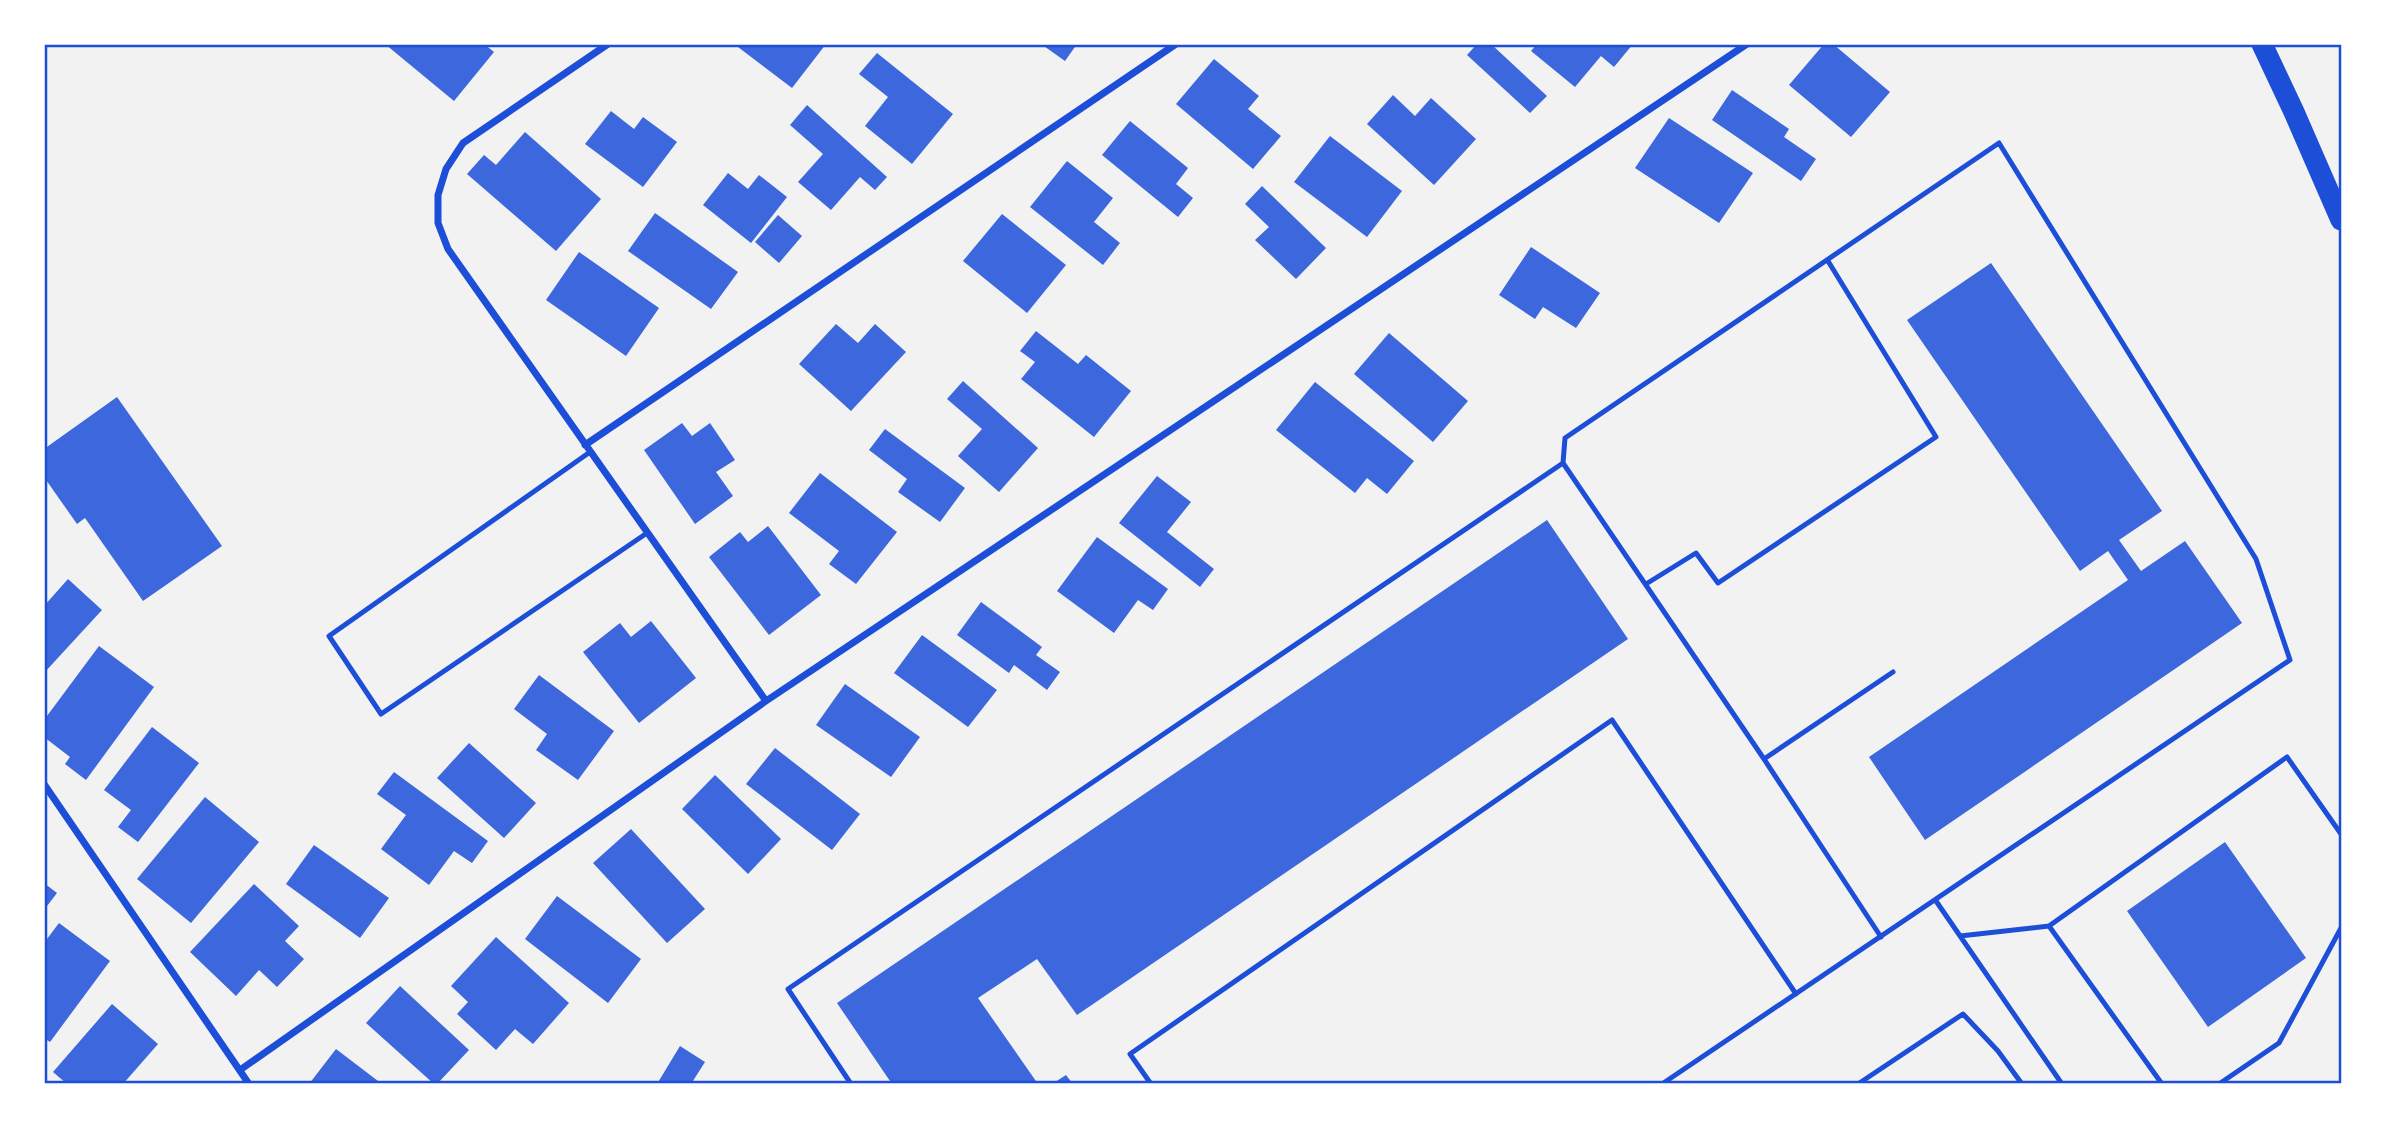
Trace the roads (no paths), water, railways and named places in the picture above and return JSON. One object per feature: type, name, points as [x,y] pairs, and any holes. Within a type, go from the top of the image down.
[{"type":"highway","points":[[2262,44],[2341,220]]},
{"type":"street","points":[[608,44],[463,144],[446,169],[438,195],[438,223],[447,249],[766,701]]},
{"type":"street","points":[[588,448],[1176,44]]},
{"type":"street","points":[[240,1070],[766,701],[1747,44]]},
{"type":"street","points":[[44,784],[249,1084]]},
{"type":"lane","points":[[1662,1084],[1936,901],[2290,660],[2256,559],[1999,143],[1565,438],[1563,463],[1881,937]]},
{"type":"lane","points":[[1646,584],[1696,554],[1718,583],[1936,437],[1828,261]]},
{"type":"lane","points":[[588,448],[328,636],[381,714],[647,533]]},
{"type":"lane","points":[[851,1084],[788,989],[1563,463]]},
{"type":"lane","points":[[1764,759],[1894,672]]},
{"type":"lane","points":[[1151,1084],[1130,1054],[1612,720],[1796,994]]},
{"type":"lane","points":[[1960,936],[2049,926],[2287,757],[2341,834]]},
{"type":"lane","points":[[1936,901],[2062,1084]]},
{"type":"lane","points":[[2049,926],[2162,1084]]},
{"type":"lane","points":[[2219,1084],[2279,1043],[2341,928]]},
{"type":"lane","points":[[1858,1084],[1962,1014],[1998,1051],[2022,1084]]}]
